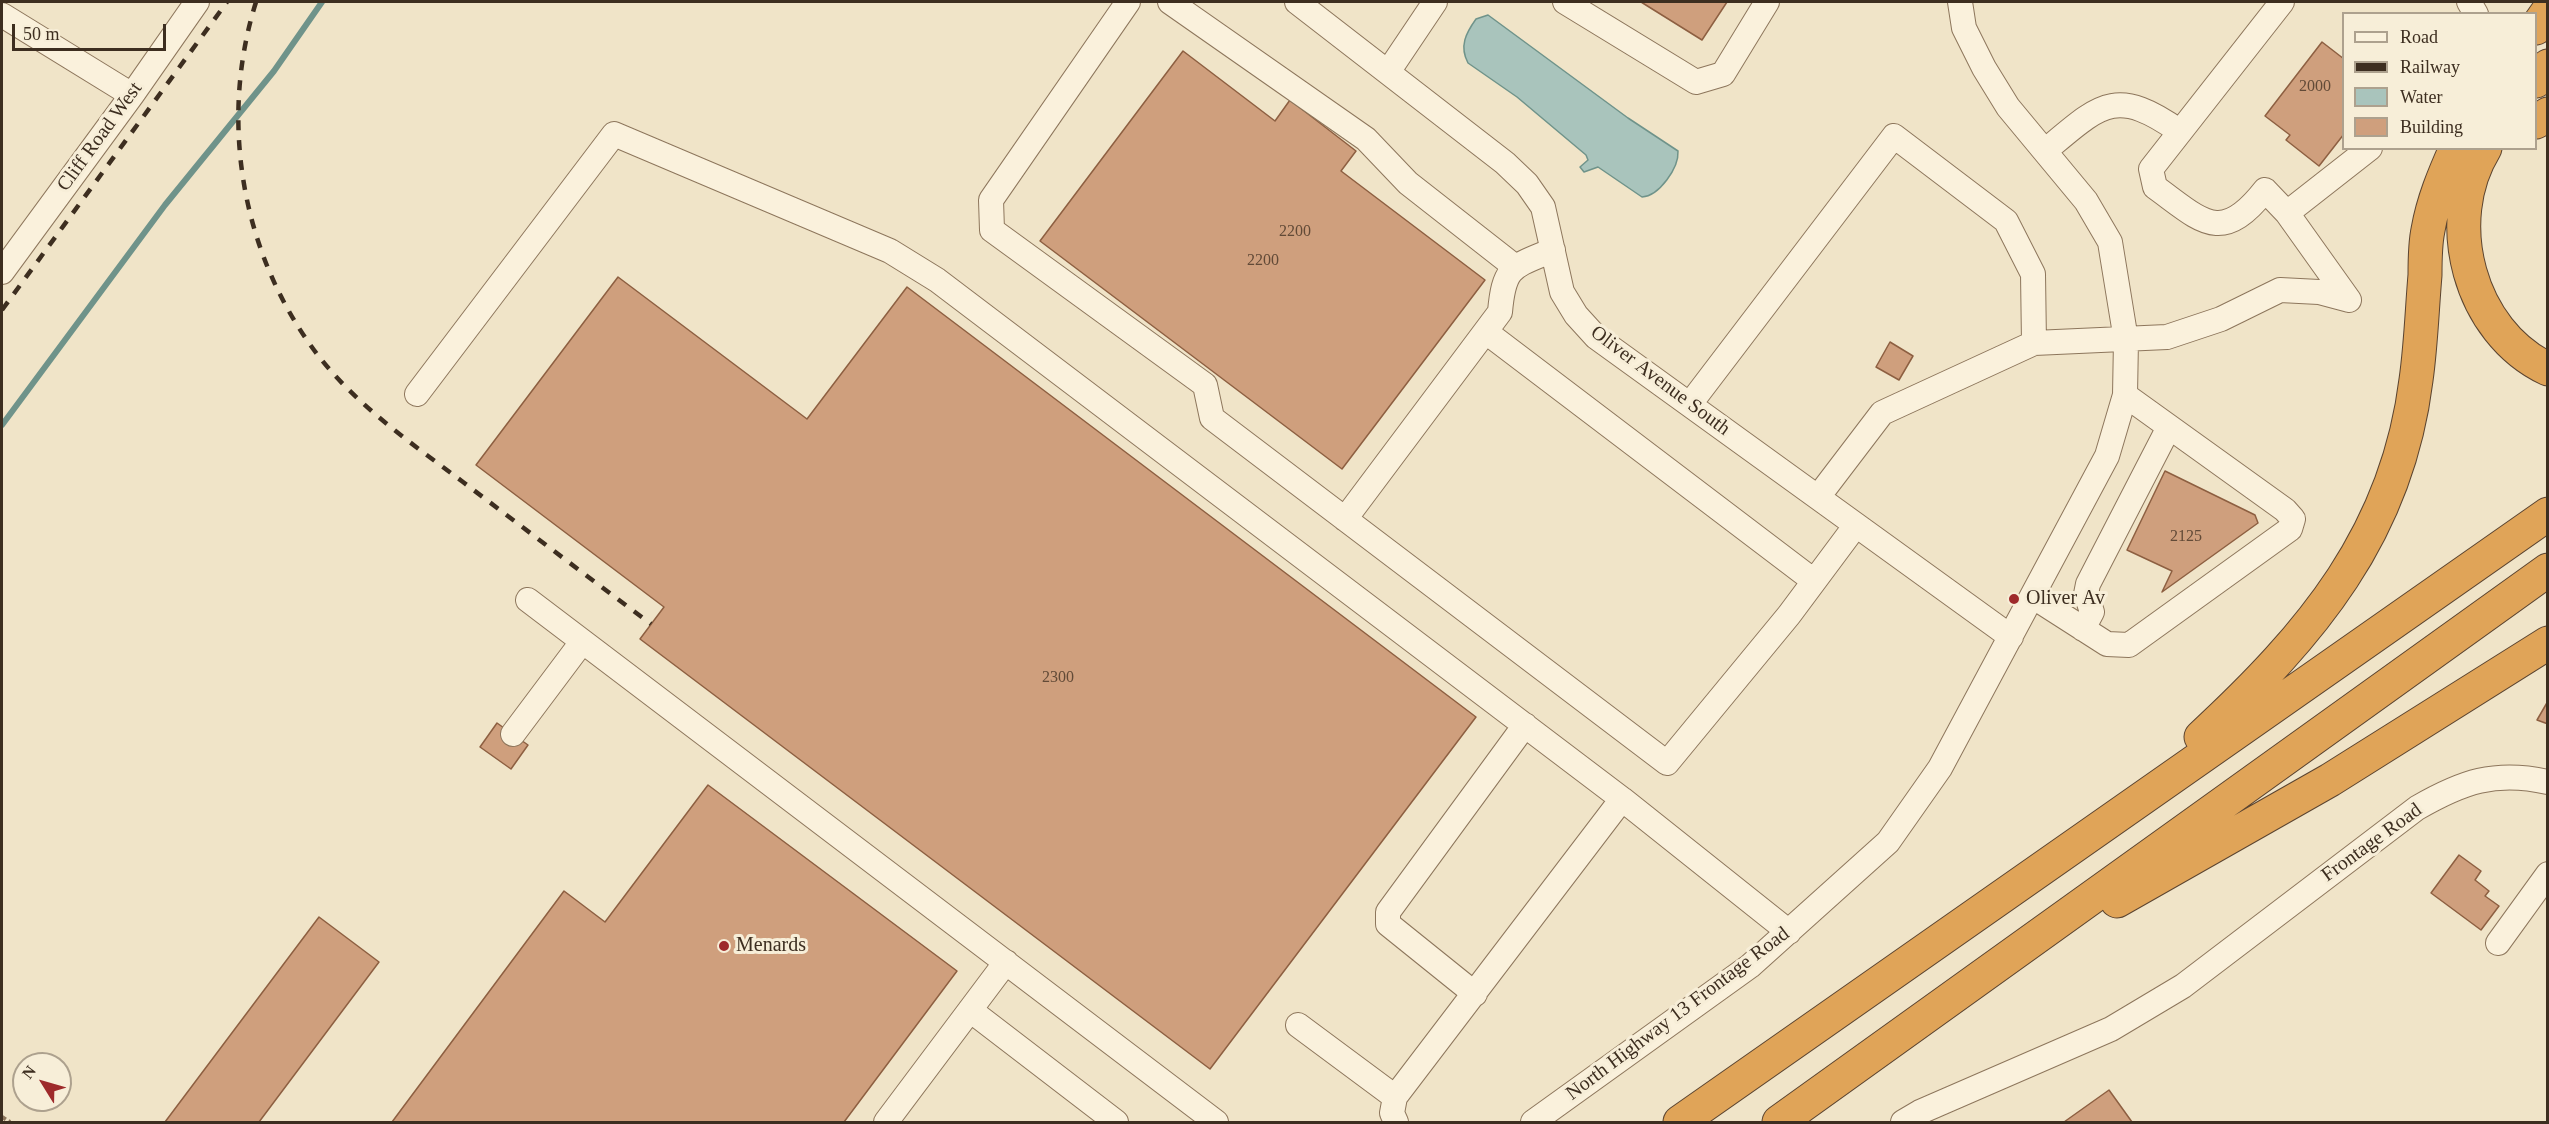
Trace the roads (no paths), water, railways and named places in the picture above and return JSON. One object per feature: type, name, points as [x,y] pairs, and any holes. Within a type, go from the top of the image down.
[{"type":"highway","points":[[2537,25],[2547,11]]},
{"type":"highway","points":[[2537,78],[2547,66]]},
{"type":"highway","points":[[2041,870],[2183,753],[2245,696],[2306,630],[2348,570],[2379,519],[2398,469],[2410,420],[2416,378],[2427,232],[2439,187],[2455,150]]},
{"type":"highway","points":[[2484,150],[2467,187],[2463,211],[2465,254],[2485,310],[2507,337],[2534,363],[2547,369]]},
{"type":"highway","points":[[2465,254],[2484,184],[2507,150]]},
{"type":"highway","points":[[1680,1122],[2547,514]]},
{"type":"highway","points":[[1779,1122],[2547,570]]},
{"type":"highway","points":[[1995,968],[2199,856],[2330,780],[2547,643]]},
{"type":"street","name":"Cliff Road West","points":[[2,272],[197,2]]},
{"type":"street","points":[[1128,2],[991,200],[992,230],[1205,385],[1212,418],[1667,764],[1856,525]]},
{"type":"street","points":[[1170,2],[1366,139],[1408,183],[1514,266]]},
{"type":"street","name":"Oliver Avenue South","points":[[1297,2],[1505,163],[1527,184],[1543,207],[1562,292],[1576,315],[1596,337],[2011,637]]},
{"type":"street","points":[[1565,2],[1696,82],[1723,74],[1767,2]]},
{"type":"street","name":"North Highway 13 Frontage Road","points":[[1533,1122],[1749,966],[1888,842],[1940,768],[2107,456],[2125,395],[2126,340],[2110,242],[2086,201],[2008,107],[1984,68],[1964,28],[1960,2]]},
{"type":"street","points":[[1818,497],[1882,413],[2034,343],[2167,337],[2194,330],[2280,290],[2319,292],[2349,300],[2287,213],[2265,190],[2249,210],[2227,224],[2202,221],[2154,187],[2151,169],[2282,2]]},
{"type":"street","points":[[1388,72],[1429,4]]},
{"type":"street","points":[[2,15],[132,95]]},
{"type":"street","points":[[2046,150],[2089,114],[2118,105],[2138,106],[2179,131]]},
{"type":"street","points":[[417,394],[614,134],[890,251],[937,280],[1622,799],[1789,932]]},
{"type":"street","points":[[1690,404],[1894,136],[2006,221],[2033,274],[2034,343]]},
{"type":"street","points":[[2287,213],[2367,150]]},
{"type":"street","points":[[1345,519],[1500,312],[1503,285],[1514,266],[1552,250]]},
{"type":"street","points":[[1486,332],[1814,581]]},
{"type":"street","points":[[2032,596],[2107,644],[2128,645],[2290,530],[2293,519],[2285,510],[2125,395]]},
{"type":"street","points":[[2083,629],[2092,612],[2086,594],[2088,584],[2169,427]]},
{"type":"street","points":[[528,600],[1216,1122]]},
{"type":"street","points":[[513,735],[582,642]]},
{"type":"street","points":[[1475,994],[1388,924],[1388,912],[1525,725]]},
{"type":"street","name":"Frontage Road","points":[[1903,1122],[1920,1112],[2111,1029],[2183,986],[2417,808],[2447,791],[2474,781],[2502,776],[2547,782]]},
{"type":"street","points":[[1396,1122],[1392,1113],[1395,1097],[1622,799]]},
{"type":"street","points":[[2498,943],[2547,874]]},
{"type":"street","points":[[886,1122],[1006,962]]},
{"type":"street","points":[[970,1010],[1116,1122]]},
{"type":"street","points":[[1298,1025],[1395,1097]]},
{"type":"water","points":[[1488,15],[1628,118],[1678,151],[1672,173],[1667,180],[1655,192],[1642,197],[1598,167],[1584,172],[1580,167],[1588,160],[1586,155],[1517,97],[1468,63],[1464,45],[1469,29],[1476,19]]},
{"type":"waterway","points":[[2,425],[165,205],[274,71],[322,2]]},
{"type":"railway","points":[[2,310],[227,2]]},
{"type":"railway","points":[[256,2],[245,46],[239,92],[239,137],[244,183],[254,227],[269,270],[289,311],[329,369],[365,405],[423,452],[651,624]]},
{"type":"place","name":"Oliver Av","points":[[2014,599]]},
{"type":"place","name":"Menards","points":[[724,946]]}]
